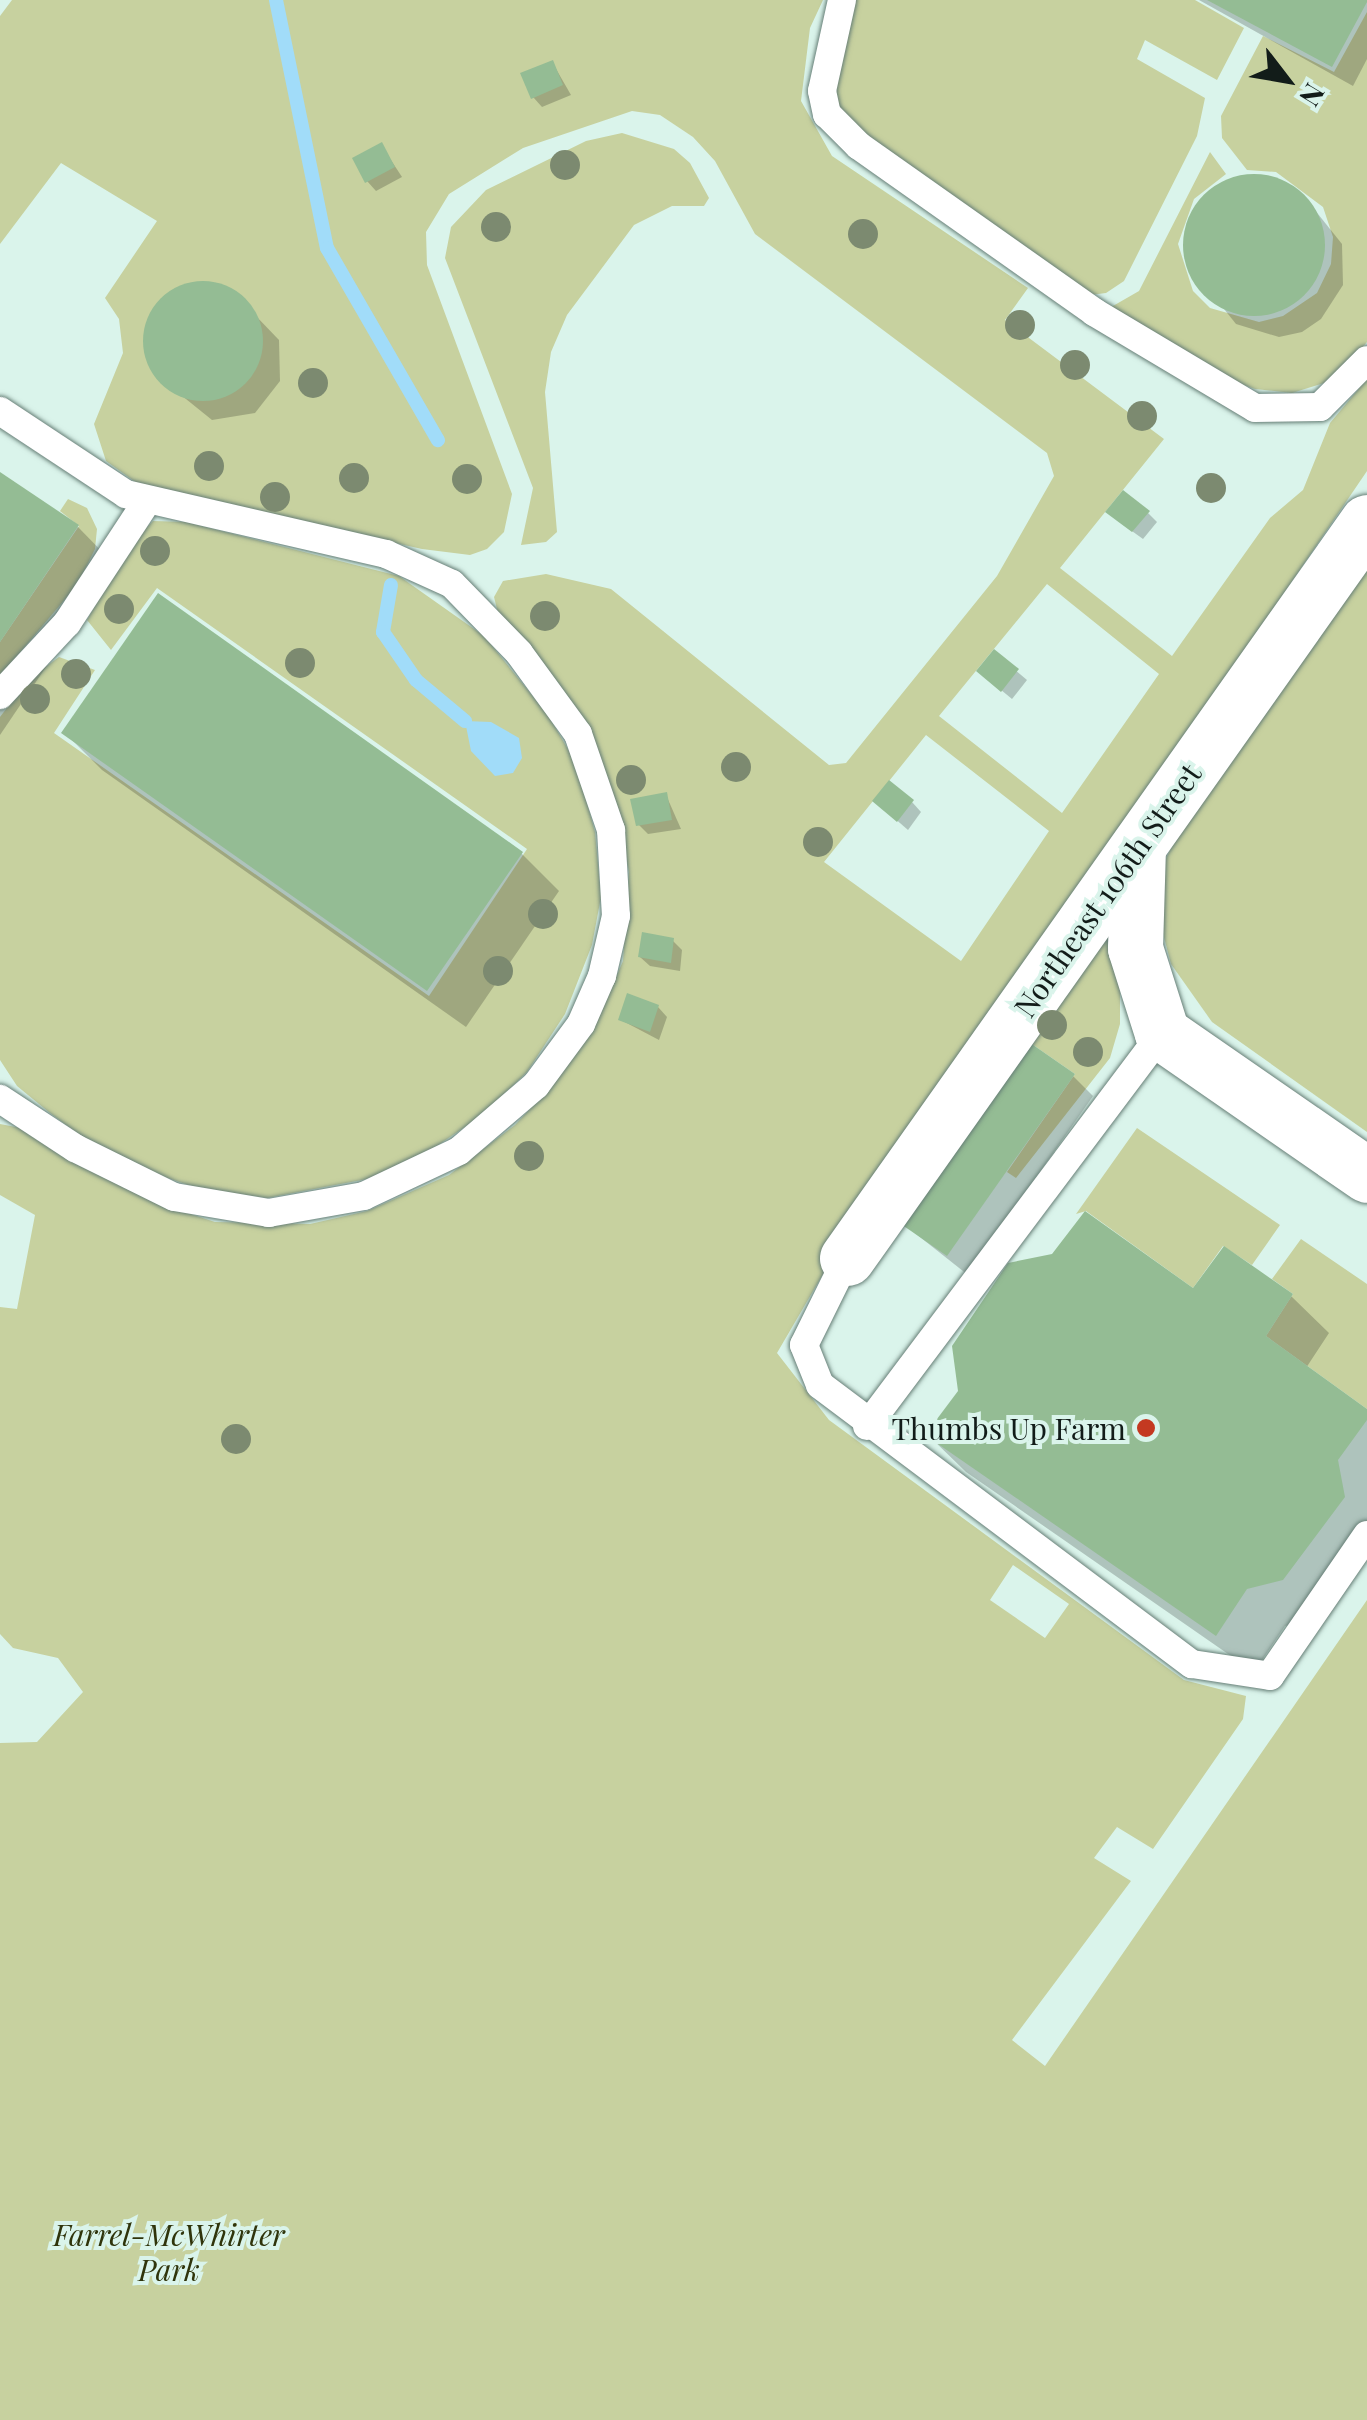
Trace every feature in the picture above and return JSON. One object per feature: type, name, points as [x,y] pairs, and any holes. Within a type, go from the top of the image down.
[{"type":"street","name":"Northeast 106th Street","points":[[847,1258],[1367,522]]},
{"type":"street","points":[[1138,846],[1135,948],[1162,1033],[1367,1176]]},
{"type":"lane","points":[[842,0],[833,16],[822,91],[827,114],[859,146],[1094,312],[1255,408],[1320,407],[1367,360]]},
{"type":"lane","points":[[0,411],[126,494],[386,554],[452,584],[519,654],[578,734],[611,830],[616,916],[602,976],[581,1024],[536,1085],[460,1151],[364,1196],[270,1213],[174,1197],[75,1148],[0,1099]]},
{"type":"lane","points":[[0,695],[67,623],[148,501]]},
{"type":"lane","points":[[867,1426],[1162,1033]]},
{"type":"lane","points":[[847,1258],[804,1345],[820,1385],[867,1426],[1192,1664],[1270,1676],[1367,1534]]},
{"type":"green space","name":"Farrel-McWhirter Park","points":[[12,0],[823,0],[810,28],[801,101],[832,156],[1028,288],[1005,320],[1164,439],[1060,568],[1172,656],[1270,518],[1303,490],[1330,423],[1367,379],[1367,471],[833,1257],[777,1353],[829,1420],[1184,1680],[1246,1696],[1243,1719],[1153,1849],[1117,1827],[1094,1858],[1131,1881],[1012,2040],[1045,2066],[1367,1600],[1367,2420],[0,2420],[0,1743],[37,1742],[83,1692],[58,1658],[13,1648],[0,1634],[0,1307],[17,1309],[35,1215],[0,1195],[0,1124],[26,1129],[157,1203],[215,1222],[310,1224],[367,1211],[449,1175],[515,1125],[557,1080],[597,1021],[623,961],[629,872],[619,820],[499,617],[494,597],[503,581],[546,574],[611,589],[829,765],[846,763],[997,576],[1054,476],[1047,453],[755,234],[715,161],[693,137],[660,115],[632,111],[523,148],[449,194],[426,232],[427,265],[512,494],[504,532],[487,549],[470,555],[422,549],[141,486],[106,461],[94,424],[123,353],[119,319],[105,298],[157,221],[61,163],[0,244],[0,16]],"holes":[[[1047,584],[1159,674],[1062,813],[939,716]],[[926,735],[1049,831],[961,961],[824,862]],[[1013,1565],[1069,1604],[1045,1638],[990,1600]]]},
{"type":"green space","points":[[853,0],[1195,0],[1244,28],[1217,80],[1145,40],[1137,59],[1205,98],[1197,136],[1124,281],[1106,293],[1082,296],[824,112]]},
{"type":"green space","points":[[1367,12],[1367,342],[1356,355],[1324,383],[1292,393],[1255,389],[1205,371],[1106,310],[1139,291],[1210,152],[1226,174],[1194,199],[1178,244],[1193,291],[1210,308],[1259,322],[1283,316],[1317,293],[1331,264],[1333,237],[1323,207],[1276,172],[1247,170],[1222,138],[1221,116],[1263,36],[1334,72]]},
{"type":"green space","points":[[622,133],[674,149],[690,163],[709,198],[704,206],[672,206],[634,225],[567,315],[551,352],[545,392],[557,532],[546,542],[521,545],[533,488],[445,258],[451,227],[486,190],[586,141]]},
{"type":"green space","points":[[68,499],[87,508],[97,529],[95,549],[77,585],[0,676],[0,642],[79,526],[60,511]]},
{"type":"green space","points":[[153,521],[186,522],[399,576],[484,636],[548,715],[576,763],[595,832],[601,897],[592,945],[565,1014],[527,1072],[481,1116],[425,1154],[367,1179],[267,1198],[204,1190],[146,1171],[93,1145],[17,1086],[0,1060],[0,717],[29,679],[59,657],[95,670],[54,733],[429,996],[527,849],[157,588],[111,650],[87,620],[129,545]]},
{"type":"green space","points":[[1367,553],[1367,1132],[1212,1022],[1171,964],[1160,922],[1162,867],[1189,811]]},
{"type":"green space","points":[[1104,924],[1120,990],[1120,1024],[1110,1058],[1016,1178],[1007,1172],[1075,1074],[1026,1040]]},
{"type":"green space","points":[[1137,1128],[1280,1225],[1252,1265],[1223,1246],[1193,1288],[1086,1211],[1076,1214]]},
{"type":"green space","points":[[1301,1239],[1367,1284],[1367,1409],[1266,1336],[1293,1294],[1272,1279]]},
{"type":"water","points":[[465,721],[491,722],[519,738],[522,758],[513,773],[495,776],[471,751]]},
{"type":"building","points":[[1207,0],[1367,0],[1367,2],[1332,67]]},
{"type":"building","points":[[553,60],[563,85],[531,99],[520,73]]},
{"type":"building","points":[[382,142],[395,167],[365,183],[352,158]]},
{"type":"building","points":[[1254,174],[1281,179],[1304,195],[1320,218],[1325,245],[1320,272],[1304,295],[1281,311],[1254,316],[1227,311],[1204,295],[1188,272],[1183,245],[1188,218],[1204,195],[1227,179]]},
{"type":"building","points":[[203,281],[226,285],[246,298],[259,318],[263,341],[259,364],[246,384],[226,397],[203,401],[180,397],[160,384],[147,364],[143,341],[147,318],[160,298],[180,285]]},
{"type":"building","points":[[0,472],[79,525],[0,642]]},
{"type":"building","points":[[1123,490],[1150,511],[1132,532],[1105,512]]},
{"type":"building","points":[[158,593],[523,852],[427,991],[61,733]]},
{"type":"building","points":[[994,649],[1019,669],[1001,692],[976,671]]},
{"type":"building","points":[[889,780],[914,800],[897,822],[872,801]]},
{"type":"building","points":[[667,792],[672,820],[636,826],[630,799]]},
{"type":"building","points":[[642,932],[674,938],[671,963],[638,957]]},
{"type":"building","points":[[627,993],[659,1005],[650,1032],[618,1020]]},
{"type":"building","points":[[1026,1040],[1075,1074],[947,1256],[898,1222]]},
{"type":"building","name":"Thumbs Up Farm","points":[[1085,1211],[1193,1288],[1224,1246],[1293,1294],[1266,1336],[1367,1409],[1367,1420],[1338,1460],[1345,1497],[1283,1580],[1247,1589],[1216,1636],[925,1435],[958,1391],[952,1346],[1008,1263],[1052,1254]]},
{"type":"waterway","points":[[276,0],[327,248],[438,440]]},
{"type":"waterway","points":[[391,585],[383,632],[416,680],[465,721]]},
{"type":"place","name":"Thumbs Up Farm","points":[[1146,1428]]}]
